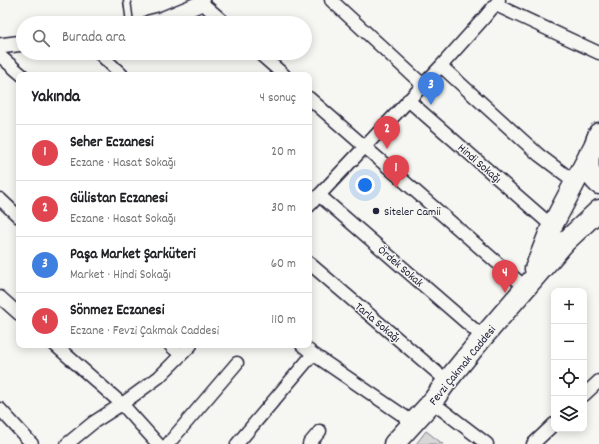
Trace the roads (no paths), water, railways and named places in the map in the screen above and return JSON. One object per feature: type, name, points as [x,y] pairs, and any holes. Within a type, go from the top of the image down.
[{"type":"main road","name":"Fevzi Çakmak Caddesi","points":[[527,286],[552,226],[595,144]]},
{"type":"main road","points":[[595,144],[588,168],[593,178],[599,184]]},
{"type":"main road","name":"Fevzi Çakmak Caddesi","points":[[394,444],[432,402],[483,337],[565,242],[599,210]]},
{"type":"street","points":[[331,0],[423,85]]},
{"type":"street","points":[[170,16],[202,2],[217,16]]},
{"type":"street","points":[[312,203],[441,66],[497,3],[599,54]]},
{"type":"street","points":[[0,46],[16,44]]},
{"type":"street","points":[[0,56],[19,72]]},
{"type":"street","points":[[106,60],[119,72]]},
{"type":"street","points":[[267,60],[281,72]]},
{"type":"street","points":[[441,66],[539,155],[575,182]]},
{"type":"street","name":"Hindi Sokağı","points":[[408,100],[552,226]]},
{"type":"street","points":[[312,101],[527,286]]},
{"type":"street","name":"Ördek Sokak","points":[[319,195],[483,337]]},
{"type":"street","points":[[0,199],[16,214]]},
{"type":"street","name":"Tarla Sokağı","points":[[312,266],[447,381]]},
{"type":"street","points":[[0,297],[16,311]]},
{"type":"street","points":[[57,348],[122,404],[158,444]]},
{"type":"street","points":[[173,348],[181,355]]},
{"type":"street","points":[[68,444],[94,422],[122,404],[158,377],[187,348]]},
{"type":"street","points":[[306,348],[414,423]]},
{"type":"street","points":[[237,444],[313,354]]},
{"type":"street","points":[[168,444],[237,363]]},
{"type":"street","points":[[587,392],[599,381]]},
{"type":"street","points":[[432,402],[487,444]]},
{"type":"street","points":[[0,409],[32,444]]},
{"type":"street","points":[[533,444],[551,427]]},
{"type":"street","points":[[309,444],[320,431]]},
{"type":"lane","points":[[127,0],[129,16]]},
{"type":"place","name":"Paşa Market Şarküteri","points":[[431,105]]},
{"type":"place","name":"Gülistan Eczanesi","points":[[387,149]]},
{"type":"place","name":"Seher Eczanesi","points":[[396,188]]},
{"type":"place","name":"Siteler Camii","points":[[376,211]]},
{"type":"place","name":"Sönmez Eczanesi","points":[[505,293]]}]
